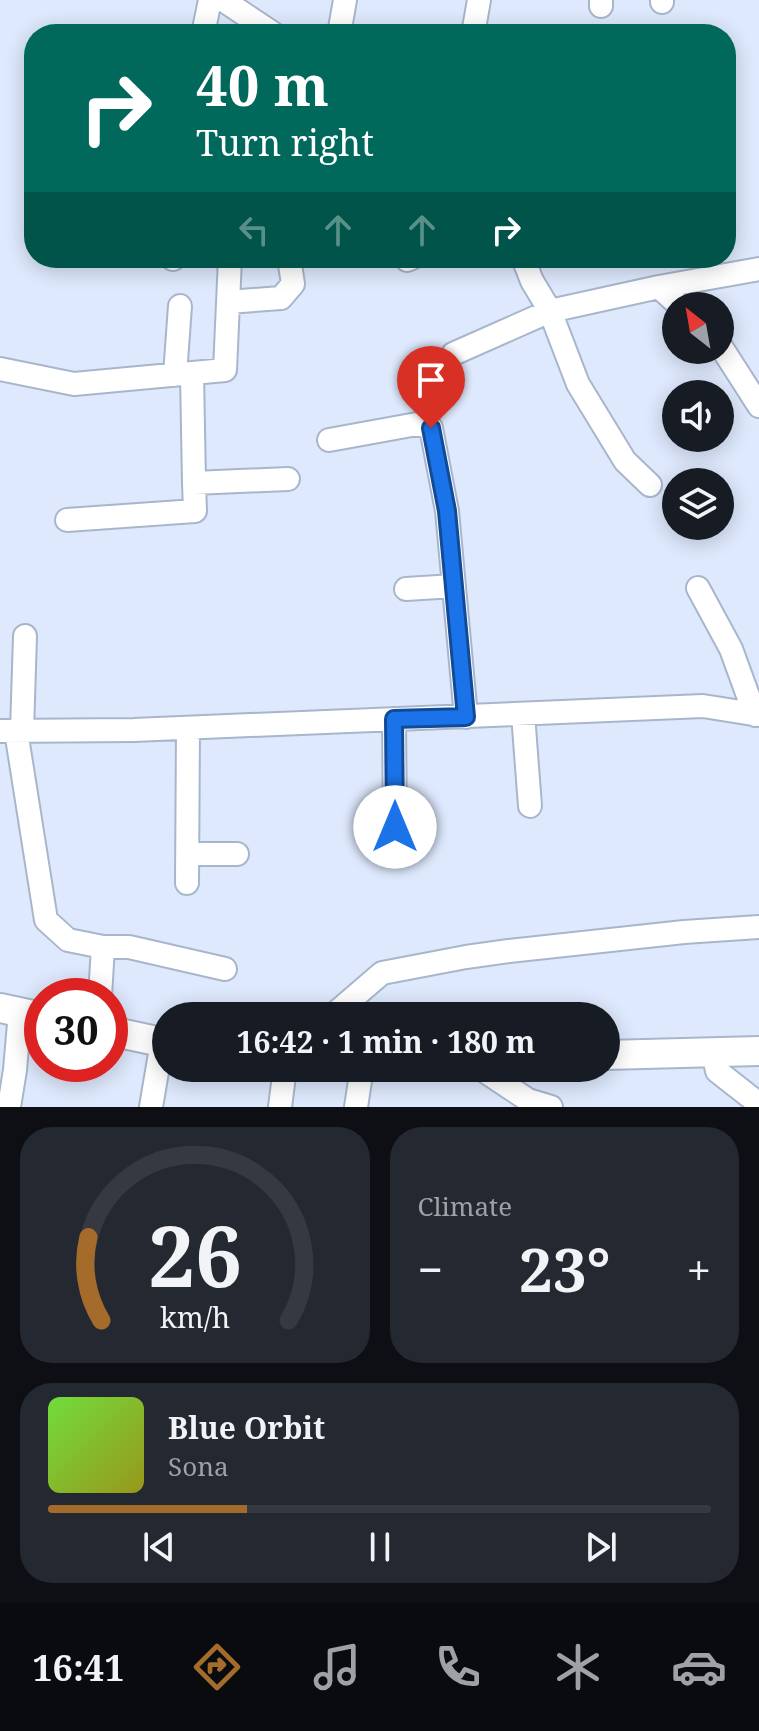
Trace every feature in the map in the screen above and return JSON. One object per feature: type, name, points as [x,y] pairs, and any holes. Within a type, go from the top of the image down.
[{"type":"street","points":[[341,24],[345,0]]},
{"type":"street","points":[[475,24],[479,0]]},
{"type":"street","points":[[209,24],[223,1],[259,24]]},
{"type":"street","points":[[0,369],[74,384],[225,370],[230,268]]},
{"type":"street","points":[[228,302],[281,298],[293,284],[291,268]]},
{"type":"street","points":[[527,268],[550,311],[578,384],[625,461],[650,485]]},
{"type":"street","points":[[453,354],[550,311],[759,269]]},
{"type":"street","points":[[659,287],[665,292]]},
{"type":"street","points":[[67,520],[195,511],[180,306]]},
{"type":"street","points":[[732,364],[759,406]]},
{"type":"street","points":[[329,440],[417,424],[431,428],[447,511],[466,717]]},
{"type":"street","points":[[194,483],[288,479]]},
{"type":"street","points":[[406,589],[454,586]]},
{"type":"street","points":[[698,588],[731,649],[757,715]]},
{"type":"street","points":[[25,636],[13,731],[46,920],[68,940],[103,947],[129,947],[225,969]]},
{"type":"street","points":[[13,731],[188,728],[703,706],[757,715]]},
{"type":"street","points":[[523,714],[530,806]]},
{"type":"street","points":[[394,719],[395,827]]},
{"type":"street","points":[[187,883],[188,728]]},
{"type":"street","points":[[188,854],[237,854]]},
{"type":"street","points":[[348,1002],[382,973],[466,957],[684,932],[759,927]]},
{"type":"street","points":[[101,978],[103,947]]},
{"type":"street","points":[[9,1107],[21,1013]]},
{"type":"street","points":[[128,1035],[152,1040]]},
{"type":"street","points":[[620,1055],[759,1051]]},
{"type":"street","points":[[713,1052],[717,1071],[759,1104]]},
{"type":"street","points":[[151,1107],[156,1082]]},
{"type":"street","points":[[280,1107],[283,1082]]},
{"type":"street","points":[[356,1107],[360,1082]]},
{"type":"street","points":[[501,1082],[528,1100],[551,1107]]},
{"type":"route","points":[[395,827],[394,719],[466,717],[447,511],[431,428]]}]
